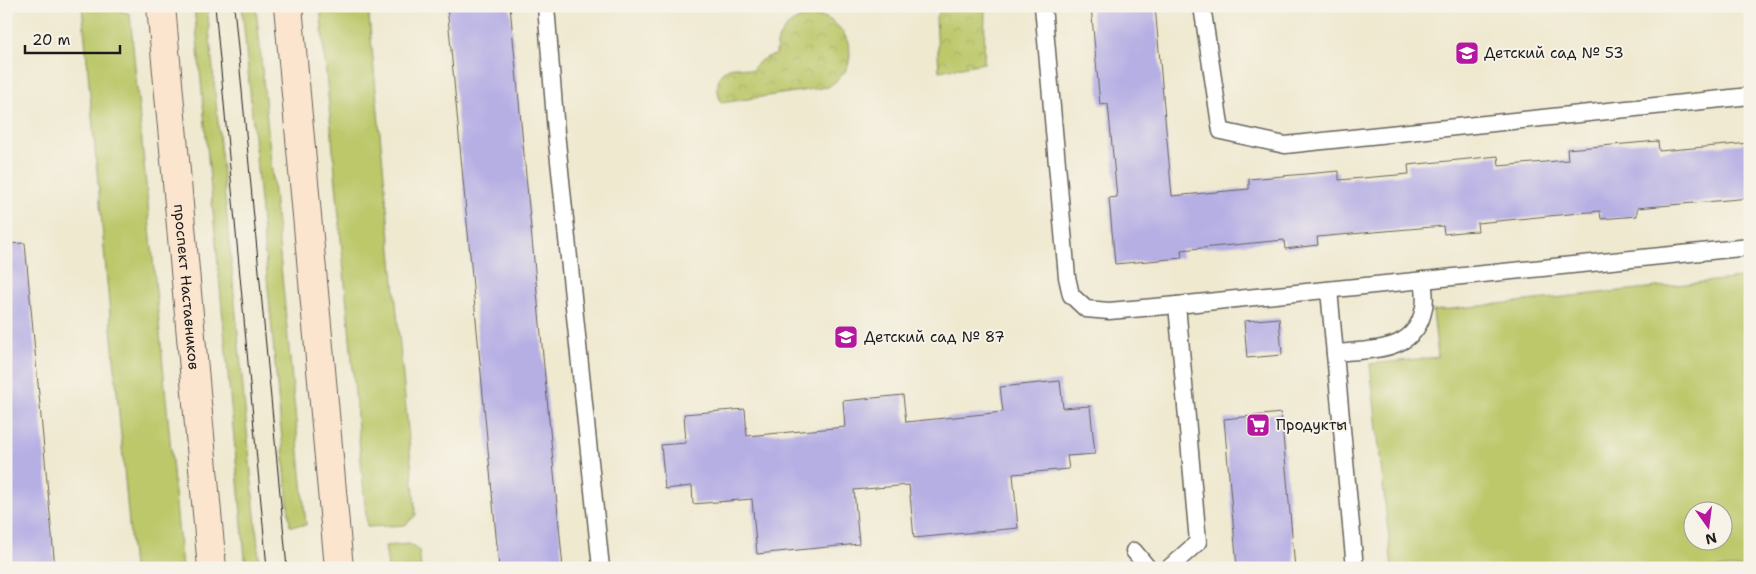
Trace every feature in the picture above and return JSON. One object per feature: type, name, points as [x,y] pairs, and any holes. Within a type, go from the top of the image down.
[{"type":"main road","name":"проспект Наставников","points":[[161,6],[212,568]]},
{"type":"main road","points":[[288,6],[339,568]]},
{"type":"lane","points":[[546,6],[556,132],[601,568]]},
{"type":"lane","points":[[1044,6],[1067,277],[1071,295],[1086,309],[1109,311],[1176,305],[1750,247]]},
{"type":"lane","points":[[1202,6],[1221,131],[1285,145],[1750,96]]},
{"type":"lane","points":[[1335,353],[1388,348],[1409,338],[1420,324],[1425,305],[1423,280]]},
{"type":"lane","points":[[1329,290],[1355,568]]},
{"type":"lane","points":[[1169,568],[1198,542],[1176,305]]},
{"type":"lane","points":[[1134,551],[1148,568]]},
{"type":"green space","points":[[82,6],[109,6],[130,14],[182,568],[133,568]]},
{"type":"green space","points":[[194,6],[207,6],[260,568],[246,568]]},
{"type":"green space","points":[[242,6],[256,6],[306,525],[290,526]]},
{"type":"green space","points":[[320,6],[368,6],[416,515],[405,525],[367,527]]},
{"type":"green space","points":[[944,6],[985,6],[984,63],[939,71],[936,17]]},
{"type":"green space","points":[[808,16],[824,17],[831,21],[837,25],[846,38],[850,52],[849,60],[847,68],[836,81],[828,87],[721,103],[718,85],[719,78],[723,72],[734,67],[752,71],[762,60],[776,55],[778,40],[789,25]]},
{"type":"green space","points":[[1750,277],[1750,568],[1392,568],[1370,364],[1438,357],[1433,311]]},
{"type":"green space","points":[[409,544],[419,550],[421,568],[388,568],[385,546]]},
{"type":"building","points":[[447,6],[510,6],[563,568],[499,568]]},
{"type":"building","points":[[1091,6],[1155,6],[1172,196],[1249,189],[1249,179],[1339,171],[1339,180],[1409,174],[1408,165],[1498,156],[1499,166],[1568,160],[1567,149],[1658,141],[1659,151],[1750,143],[1750,198],[1637,208],[1637,216],[1601,219],[1600,211],[1477,223],[1478,231],[1444,234],[1443,226],[1317,237],[1318,245],[1285,249],[1284,240],[1181,250],[1182,258],[1115,264],[1109,198],[1117,197],[1108,104],[1100,105]]},
{"type":"building","points":[[25,243],[55,568],[6,568],[6,244]]},
{"type":"building","points":[[1279,318],[1282,355],[1247,358],[1244,321]]},
{"type":"building","points":[[1060,381],[1063,408],[1090,406],[1095,454],[1067,456],[1069,469],[1013,474],[1018,528],[914,538],[909,485],[854,490],[859,544],[757,554],[752,499],[693,504],[692,486],[665,489],[661,445],[686,443],[684,414],[745,409],[747,436],[845,427],[843,401],[903,395],[906,422],[1003,412],[1000,387]]},
{"type":"building","points":[[1281,413],[1295,568],[1237,568],[1224,419]]},
{"type":"tram line","points":[[215,6],[267,568]]},
{"type":"tram line","points":[[234,6],[287,568]]},
{"type":"place","name":"Детский сад № 53","points":[[1467,53]]},
{"type":"place","name":"Детский сад № 87","points":[[846,337]]},
{"type":"place","name":"Продукты","points":[[1258,425]]}]
